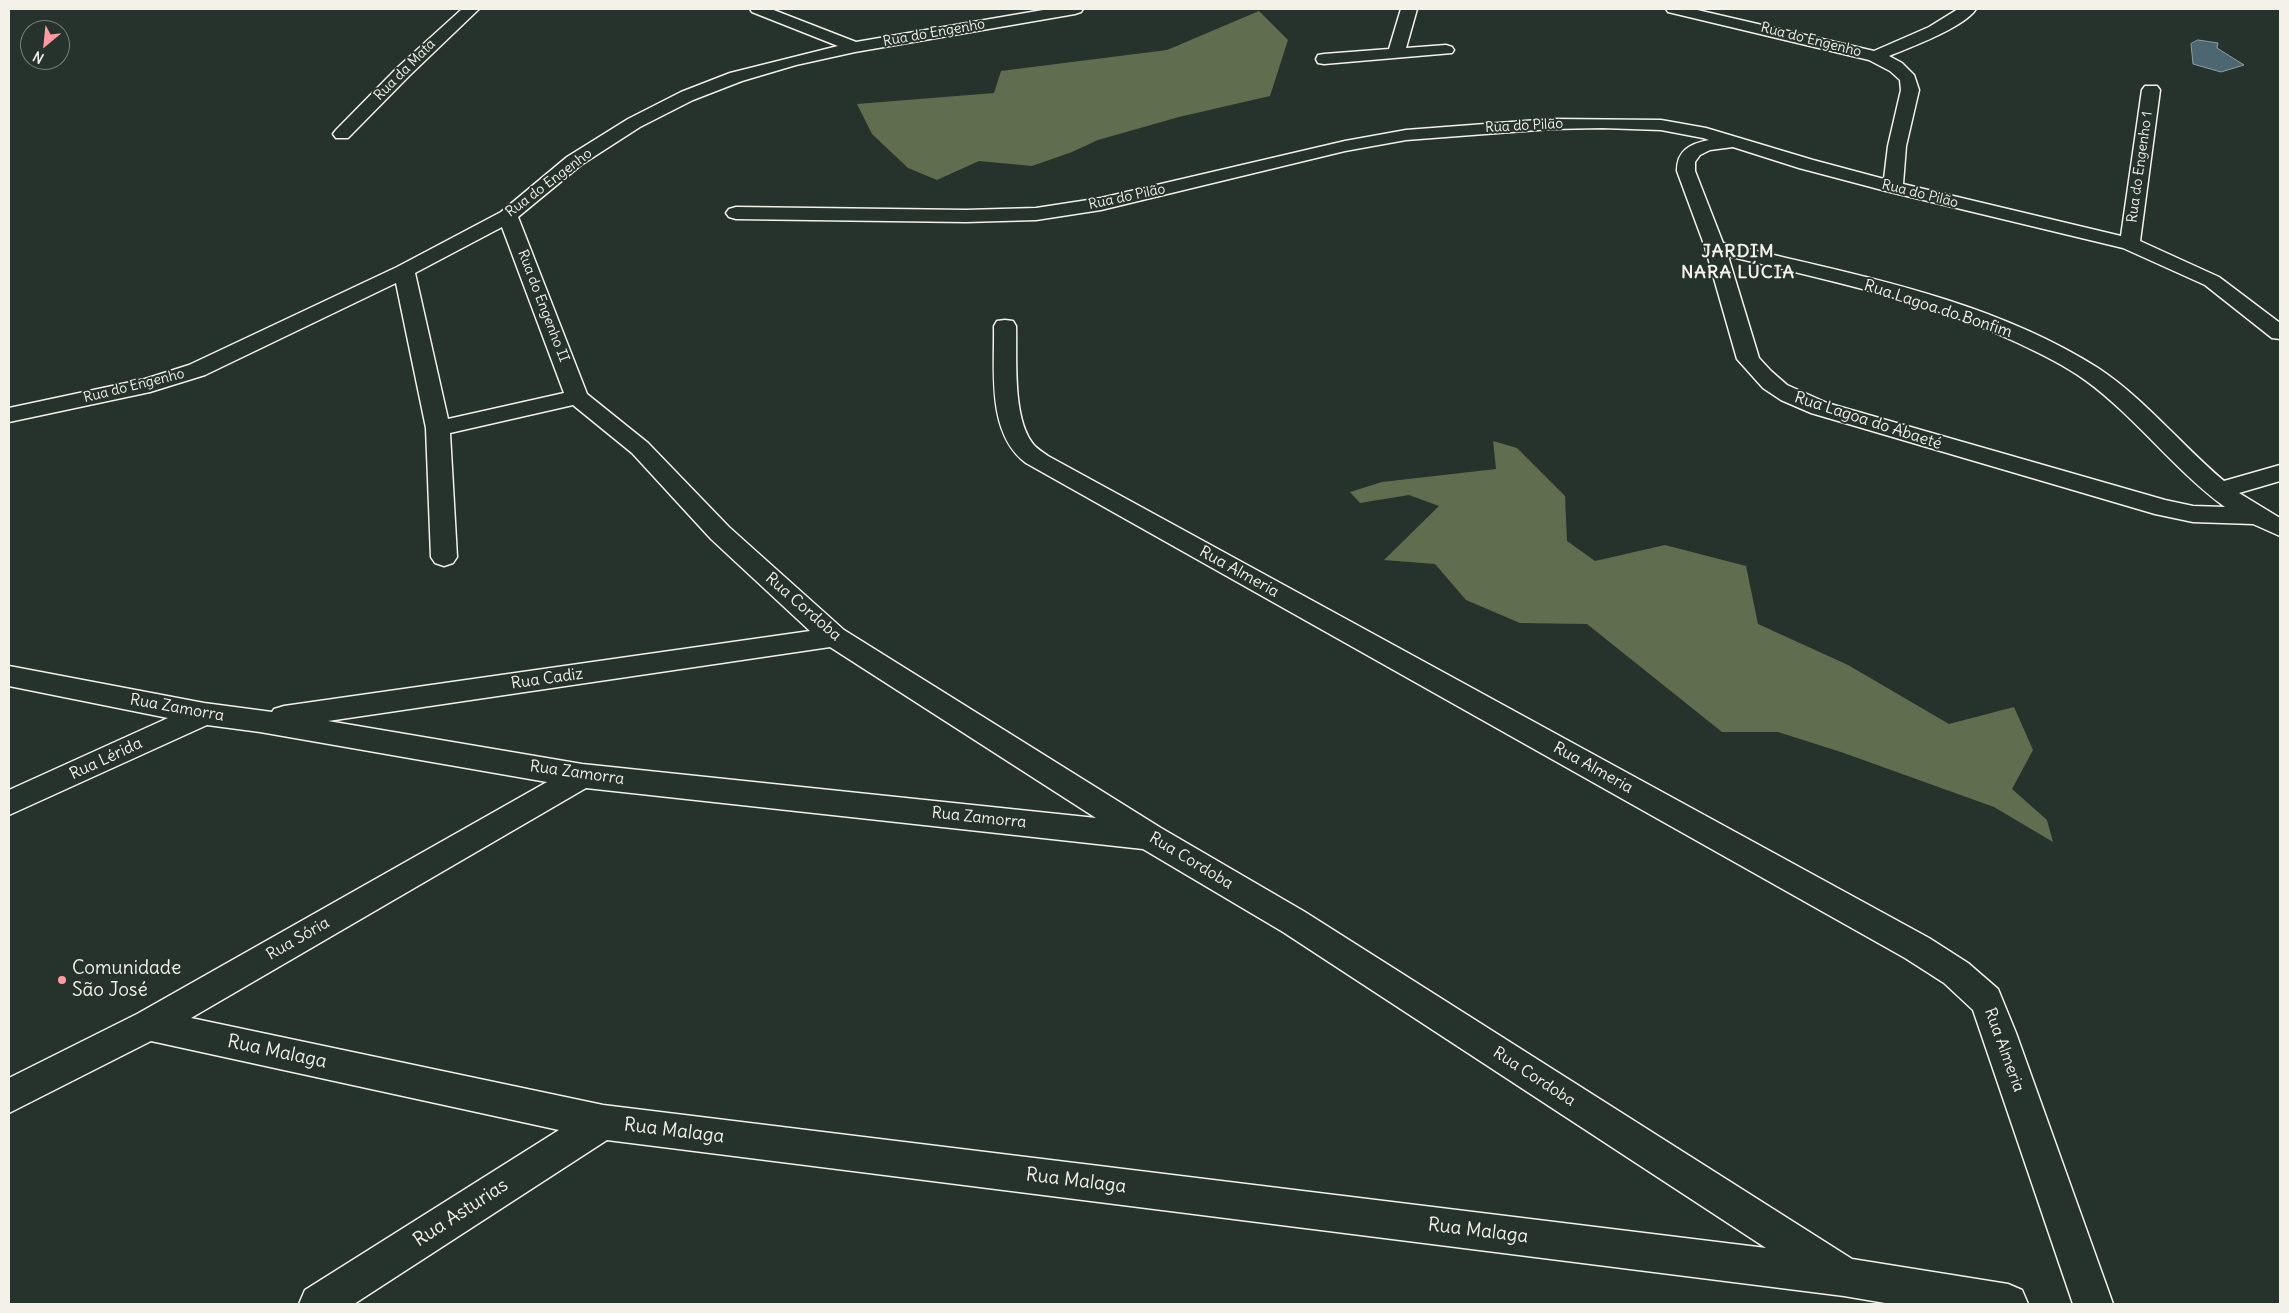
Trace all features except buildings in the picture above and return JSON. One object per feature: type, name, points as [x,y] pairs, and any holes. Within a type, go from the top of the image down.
[{"type":"street","name":"Rua da Mata","points":[[342,134],[403,72],[471,9]]},
{"type":"street","points":[[758,9],[855,46]]},
{"type":"street","name":"Rua do Engenho","points":[[9,415],[175,378],[197,370],[404,271],[508,216],[574,161],[634,123],[687,96],[736,77],[855,46],[1075,9]]},
{"type":"street","points":[[1396,54],[1409,9]]},
{"type":"street","name":"Rua do Engenho","points":[[1674,9],[1875,56],[1925,36],[1954,20],[1968,9]]},
{"type":"street","points":[[1324,59],[1446,50]]},
{"type":"street","points":[[1875,56],[1896,67],[1908,79],[1910,90],[1898,146],[1893,188]]},
{"type":"street","name":"Rua do Engenho 1","points":[[2130,244],[2151,90]]},
{"type":"street","name":"Rua do Pilão","points":[[736,213],[957,216],[1036,214],[1101,204],[1346,146],[1406,135],[1464,129],[1560,124],[1651,125],[1685,128],[1893,188],[2130,244],[2212,281],[2280,333]]},
{"type":"street","name":"Rua Lagoa do Abaeté","points":[[1734,142],[1703,146],[1690,153],[1685,161],[1686,171],[1715,247],[1748,359],[1758,374],[1777,389],[1796,400],[2164,508],[2193,514],[2258,516]]},
{"type":"street","name":"Rua do Engenho II","points":[[508,216],[578,396]]},
{"type":"street","name":"Rua Lagoa do Bonfim","points":[[1715,247],[1904,295],[1984,321],[2044,346],[2092,375],[2138,414],[2219,491],[2280,528]]},
{"type":"street","points":[[404,271],[438,428],[444,557]]},
{"type":"street","name":"Rua Almeria","points":[[1005,326],[1010,407],[1014,432],[1025,449],[1040,461],[1917,948],[1962,979],[1986,1000],[1999,1032],[2093,1304]]},
{"type":"street","points":[[438,428],[578,396]]},
{"type":"street","name":"Rua Cordoba","points":[[578,396],[640,448],[720,534],[834,636],[1150,837],[1294,922],[1844,1277]]},
{"type":"street","points":[[2219,491],[2280,473]]},
{"type":"street","name":"Rua Cadiz","points":[[260,721],[834,636]]},
{"type":"street","name":"Rua Zamorra","points":[[9,676],[204,714],[260,721],[582,776],[1150,837]]},
{"type":"street","name":"Rua Lérida","points":[[9,803],[204,714]]},
{"type":"street","name":"Rua Sória","points":[[9,1096],[149,1025],[582,776]]},
{"type":"street","name":"Rua Malaga","points":[[149,1025],[603,1122],[1844,1277],[2008,1304]]},
{"type":"street","name":"Rua Asturias","points":[[320,1304],[603,1122]]},
{"type":"green space","points":[[1259,11],[1288,40],[1270,96],[1179,117],[1098,140],[1072,152],[1032,166],[979,161],[937,180],[908,168],[872,134],[857,104],[994,93],[1001,71],[1167,50]]},
{"type":"green space","points":[[1493,441],[1517,448],[1565,496],[1567,541],[1595,561],[1665,545],[1746,566],[1758,624],[1848,665],[1949,724],[2014,707],[2033,750],[2012,789],[2047,820],[2053,842],[1994,807],[1841,752],[1778,732],[1722,732],[1587,624],[1520,623],[1466,600],[1435,564],[1384,560],[1439,506],[1409,495],[1360,503],[1350,492],[1382,482],[1496,469]]},
{"type":"water","points":[[2198,40],[2218,43],[2217,48],[2244,65],[2221,72],[2193,64],[2191,44]]},
{"type":"place","name":"Comunidade São José","points":[[62,980]]},
{"type":"district","name":"JARDIM NARA LÚCIA","points":[[1738,262]]}]
